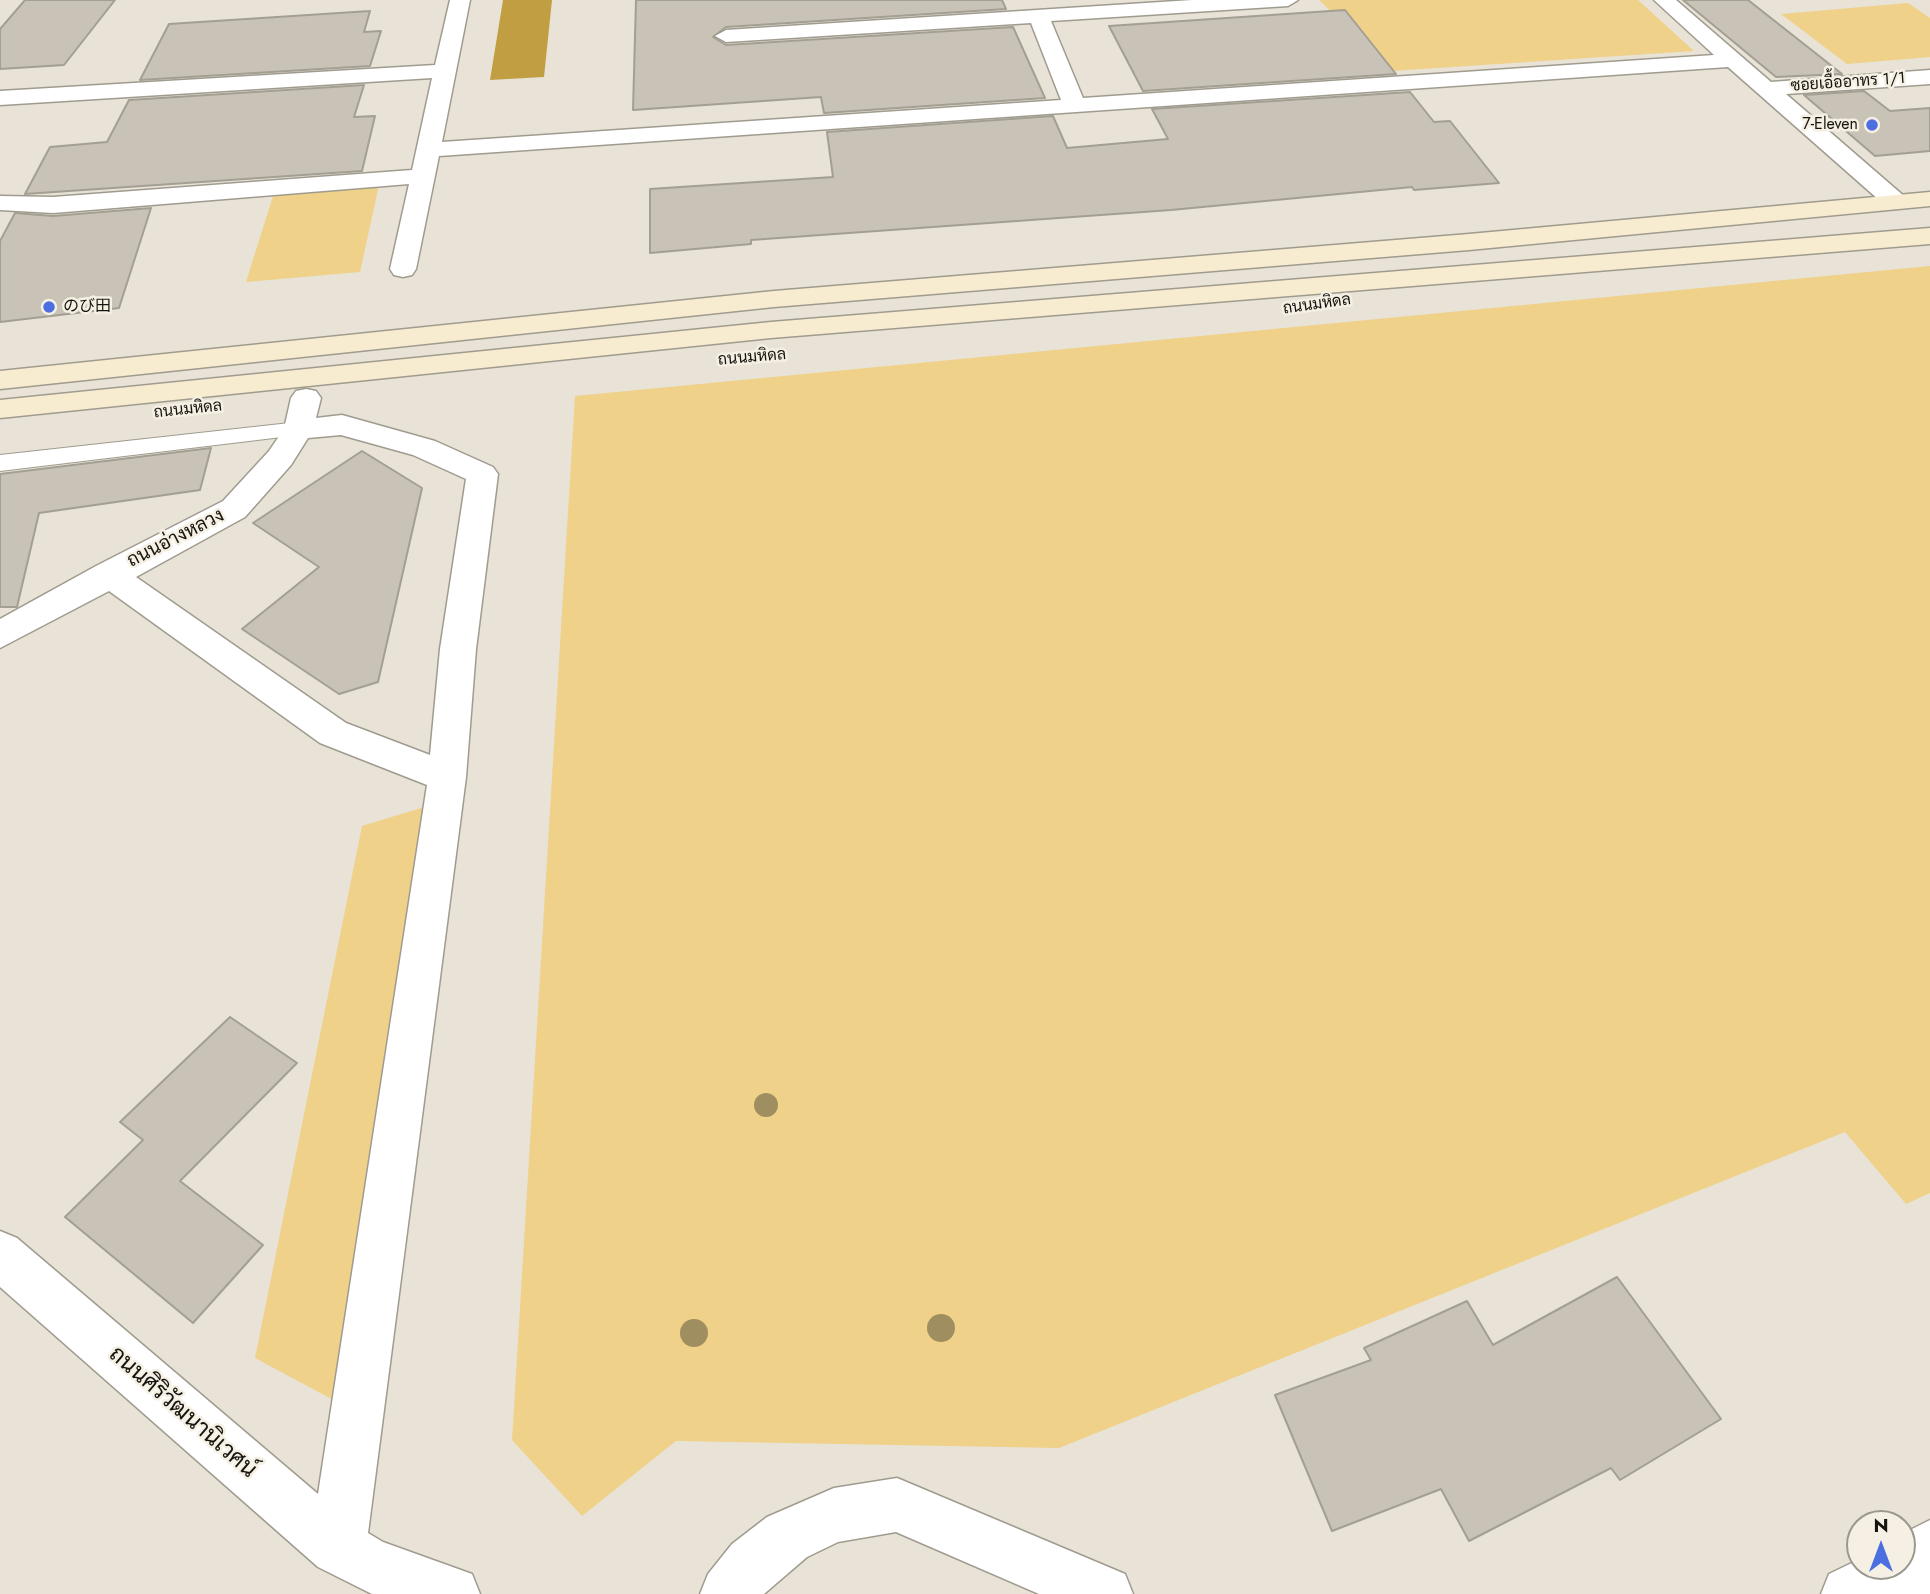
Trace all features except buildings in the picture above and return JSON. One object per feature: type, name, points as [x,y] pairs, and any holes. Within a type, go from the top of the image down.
[{"type":"main road","points":[[0,380],[774,299],[1469,242],[1930,199]]},
{"type":"main road","name":"ถนนมหิดล","points":[[0,409],[771,330],[1503,273],[1930,236]]},
{"type":"main road","points":[[0,358],[597,297],[1240,244],[1469,242]]},
{"type":"main road","name":"ถนนมหิดล","points":[[0,429],[303,413],[1306,308],[1503,273]]},
{"type":"street","points":[[403,269],[460,0]]},
{"type":"street","points":[[726,36],[1288,0]]},
{"type":"street","points":[[1664,0],[1896,202]]},
{"type":"street","points":[[1039,17],[1075,106]]},
{"type":"street","points":[[428,150],[1733,60]]},
{"type":"street","points":[[0,98],[445,71]]},
{"type":"street","name":"ซอยเอื้ออาทร 1/1","points":[[1767,89],[1930,77]]},
{"type":"street","points":[[0,203],[53,205],[423,176]]},
{"type":"street","points":[[303,413],[424,448],[482,474],[458,649],[364,1569]]},
{"type":"street","name":"ถนนอ่างหลวง","points":[[0,635],[108,574],[234,509],[280,458],[303,413]]},
{"type":"street","points":[[108,574],[333,733],[447,776]]},
{"type":"street","name":"ถนนศิริวัฒนานิเวศน์","points":[[0,1255],[364,1569],[452,1594]]},
{"type":"street","points":[[728,1594],[752,1564],[787,1537],[834,1515],[897,1504],[1105,1594]]},
{"type":"lane","points":[[0,463],[303,413]]},
{"type":"shaded area","points":[[503,0],[552,0],[544,77],[490,80]]},
{"type":"shaded area","points":[[1319,0],[1638,0],[1694,51],[1392,71]]},
{"type":"shaded area","points":[[1908,3],[1930,18],[1930,57],[1847,64],[1781,14]]},
{"type":"shaded area","points":[[379,185],[360,272],[246,282],[274,193]]},
{"type":"shaded area","points":[[1930,266],[1930,1193],[1906,1204],[1845,1132],[1059,1448],[676,1441],[582,1516],[512,1440],[575,396]]},
{"type":"shaded area","points":[[431,805],[337,1402],[255,1358],[362,826]]},
{"type":"place","name":"7-Eleven","points":[[1872,125]]},
{"type":"place","name":"のび田","points":[[49,307]]}]
